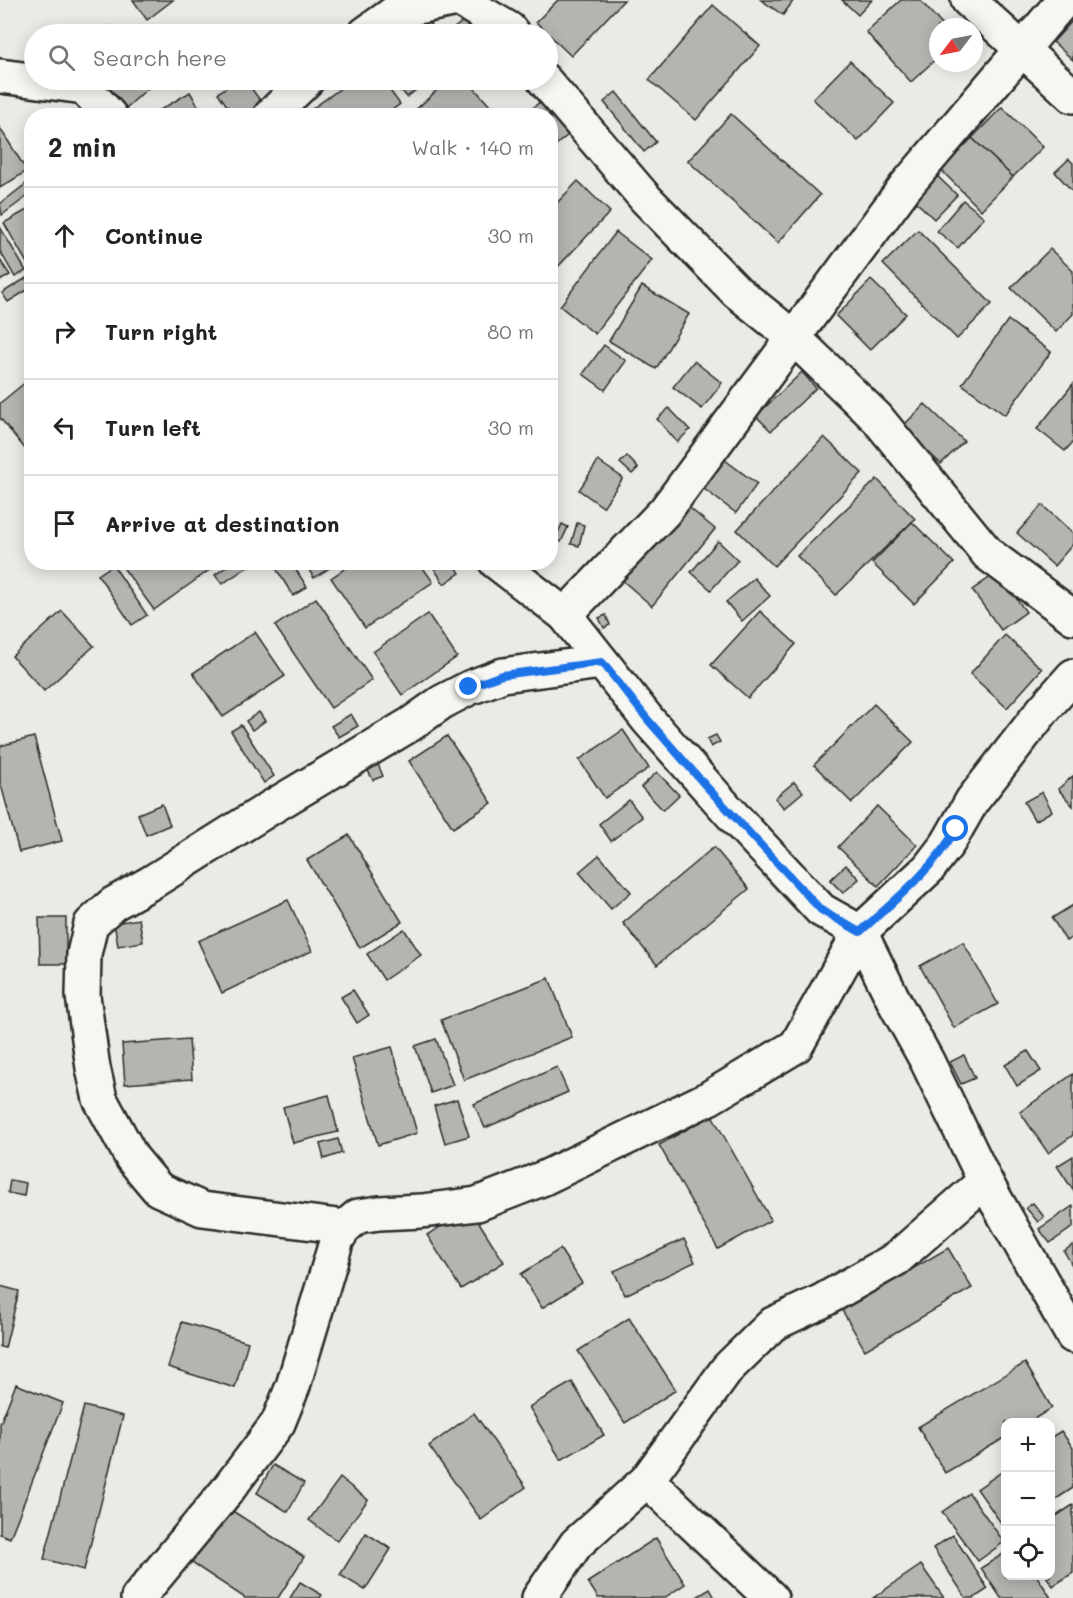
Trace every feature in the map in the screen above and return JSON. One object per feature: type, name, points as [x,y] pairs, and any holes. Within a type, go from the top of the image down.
[{"type":"street","points":[[379,24],[397,11],[452,0]]},
{"type":"street","points":[[460,0],[501,24]]},
{"type":"street","points":[[968,0],[1073,96]]},
{"type":"street","points":[[565,615],[665,511],[905,187],[1064,0]]},
{"type":"street","points":[[0,76],[24,79]]},
{"type":"street","points":[[87,90],[103,108]]},
{"type":"street","points":[[278,108],[297,90]]},
{"type":"street","points":[[553,90],[646,199],[737,292],[793,337],[877,418],[988,554],[1073,617]]},
{"type":"street","points":[[506,570],[565,615],[648,720],[821,910],[860,932],[927,1061],[985,1181],[1073,1336]]},
{"type":"street","points":[[345,1227],[202,1209],[158,1189],[132,1158],[100,1099],[93,1068],[83,996],[84,954],[91,924],[113,904],[469,687],[502,675],[602,662]]},
{"type":"street","points":[[138,1598],[226,1492],[278,1423],[292,1386],[337,1239],[345,1227],[358,1216],[477,1204],[544,1178],[709,1098],[796,1046],[860,932],[928,869],[948,843],[972,801],[1043,710],[1073,676]]},
{"type":"street","points":[[539,1598],[576,1544],[647,1480],[728,1368],[773,1324],[820,1302],[896,1258],[985,1181]]},
{"type":"street","points":[[647,1480],[771,1598]]},
{"type":"building","points":[[133,0],[173,0],[147,20]]},
{"type":"building","points":[[558,0],[624,0],[571,56],[558,43],[558,24],[538,24],[536,22]]},
{"type":"building","points":[[761,0],[794,0],[783,15]]},
{"type":"building","points":[[842,0],[872,0],[858,15]]},
{"type":"building","points":[[901,0],[920,0],[936,18],[929,18],[929,65],[911,82],[866,32]]},
{"type":"building","points":[[713,5],[760,46],[696,120],[649,80]]},
{"type":"building","points":[[471,15],[479,24],[459,24]]},
{"type":"building","points":[[1073,20],[1073,60],[1053,42]]},
{"type":"building","points":[[850,61],[894,103],[858,141],[813,99]]},
{"type":"building","points":[[108,90],[146,90],[126,108]]},
{"type":"building","points":[[222,90],[252,90],[263,104],[258,108],[228,108],[218,93]]},
{"type":"building","points":[[338,90],[390,90],[400,104],[395,108],[313,108]]},
{"type":"building","points":[[401,90],[416,90],[407,97]]},
{"type":"building","points":[[437,90],[476,90],[492,108],[418,108]]},
{"type":"building","points":[[190,92],[199,108],[163,108]]},
{"type":"building","points":[[616,92],[656,142],[644,152],[604,102]]},
{"type":"building","points":[[545,97],[555,108],[533,108]]},
{"type":"building","points":[[1002,107],[1043,147],[1013,177],[972,138]]},
{"type":"building","points":[[558,112],[574,130],[558,143]]},
{"type":"building","points":[[731,114],[820,195],[778,243],[688,161]]},
{"type":"building","points":[[0,128],[24,166],[24,173],[0,188]]},
{"type":"building","points":[[972,138],[1013,177],[981,210],[941,170]]},
{"type":"building","points":[[1069,159],[1073,163],[1073,192],[1055,172]]},
{"type":"building","points":[[934,173],[957,195],[934,219],[911,197]]},
{"type":"building","points":[[578,181],[610,212],[558,267],[558,202]]},
{"type":"building","points":[[24,185],[24,199],[2,215],[0,204]]},
{"type":"building","points":[[963,200],[984,217],[958,248],[937,231]]},
{"type":"building","points":[[24,212],[24,258],[4,223]]},
{"type":"building","points":[[0,227],[24,268],[24,272],[15,277],[0,251]]},
{"type":"building","points":[[918,230],[992,304],[957,339],[883,264]]},
{"type":"building","points":[[616,232],[652,260],[595,334],[560,306]]},
{"type":"building","points":[[1050,249],[1073,271],[1073,314],[1056,332],[1011,288]]},
{"type":"building","points":[[0,260],[10,275],[0,281]]},
{"type":"building","points":[[24,279],[24,292],[8,302],[2,293]]},
{"type":"building","points":[[871,280],[906,314],[870,350],[836,316]]},
{"type":"building","points":[[642,286],[689,314],[656,369],[609,341]]},
{"type":"building","points":[[1008,320],[1051,352],[1005,415],[962,384]]},
{"type":"building","points":[[604,345],[626,361],[605,390],[583,374]]},
{"type":"building","points":[[694,361],[722,383],[702,409],[673,387]]},
{"type":"building","points":[[802,372],[816,388],[771,431],[756,416]]},
{"type":"building","points":[[24,384],[24,448],[0,418],[0,403]]},
{"type":"building","points":[[1073,384],[1073,442],[1065,451],[1037,429]]},
{"type":"building","points":[[925,404],[964,441],[941,464],[902,427]]},
{"type":"building","points":[[669,408],[690,430],[677,442],[657,419]]},
{"type":"building","points":[[824,437],[862,473],[774,566],[737,530]]},
{"type":"building","points":[[627,456],[638,468],[632,474],[620,463]]},
{"type":"building","points":[[721,457],[757,484],[736,513],[700,486]]},
{"type":"building","points":[[598,461],[623,478],[603,507],[579,490]]},
{"type":"building","points":[[877,479],[915,519],[836,595],[797,556]]},
{"type":"building","points":[[686,505],[715,529],[652,606],[623,581]]},
{"type":"building","points":[[1042,505],[1073,533],[1073,544],[1054,566],[1017,533]]},
{"type":"building","points":[[912,522],[954,563],[914,604],[872,563]]},
{"type":"building","points":[[577,523],[584,525],[579,546],[571,544]]},
{"type":"building","points":[[562,524],[568,527],[561,542],[558,540],[558,533]]},
{"type":"building","points":[[718,541],[738,560],[711,590],[691,572]]},
{"type":"building","points":[[106,570],[116,570],[147,615],[132,625],[98,575]]},
{"type":"building","points":[[125,570],[209,570],[154,610]]},
{"type":"building","points":[[222,570],[243,570],[222,584],[215,575]]},
{"type":"building","points":[[277,570],[296,570],[307,587],[293,596]]},
{"type":"building","points":[[309,570],[326,570],[314,578]]},
{"type":"building","points":[[343,570],[425,570],[433,582],[365,628],[331,578]]},
{"type":"building","points":[[435,570],[458,570],[460,573],[444,584]]},
{"type":"building","points":[[998,572],[1026,612],[1001,630],[972,590]]},
{"type":"building","points":[[754,578],[770,596],[742,621],[726,602]]},
{"type":"building","points":[[316,598],[372,680],[331,708],[275,626]]},
{"type":"building","points":[[62,611],[94,646],[44,691],[12,656]]},
{"type":"building","points":[[760,611],[796,644],[748,698],[711,665]]},
{"type":"building","points":[[428,614],[457,657],[402,695],[373,652]]},
{"type":"building","points":[[606,615],[610,625],[604,628],[599,618]]},
{"type":"building","points":[[255,632],[285,676],[223,717],[193,673]]},
{"type":"building","points":[[1005,635],[1042,669],[1007,708],[970,674]]},
{"type":"building","points":[[874,704],[913,742],[852,803],[814,765]]},
{"type":"building","points":[[259,712],[265,721],[252,730],[246,721]]},
{"type":"building","points":[[351,714],[358,726],[339,737],[331,726]]},
{"type":"building","points":[[241,725],[274,776],[264,783],[231,731]]},
{"type":"building","points":[[623,730],[649,768],[605,798],[579,760]]},
{"type":"building","points":[[716,735],[720,742],[711,747],[707,739]]},
{"type":"building","points":[[447,736],[492,803],[453,828],[409,761]]},
{"type":"building","points":[[34,737],[62,841],[19,852],[0,781],[0,746]]},
{"type":"building","points":[[377,762],[383,776],[373,780],[366,767]]},
{"type":"building","points":[[657,772],[679,795],[663,810],[641,787]]},
{"type":"building","points":[[1073,776],[1073,806],[1058,789]]},
{"type":"building","points":[[794,782],[803,792],[784,808],[775,798]]},
{"type":"building","points":[[1042,792],[1052,811],[1035,821],[1024,802]]},
{"type":"building","points":[[629,800],[642,817],[611,841],[599,824]]},
{"type":"building","points":[[162,804],[170,825],[146,835],[138,814]]},
{"type":"building","points":[[877,806],[917,845],[878,886],[838,847]]},
{"type":"building","points":[[349,835],[402,922],[360,948],[307,860]]},
{"type":"building","points":[[714,847],[749,889],[657,965],[623,923]]},
{"type":"building","points":[[599,855],[631,892],[611,909],[579,872]]},
{"type":"building","points":[[846,865],[859,879],[843,893],[830,880]]},
{"type":"building","points":[[288,900],[312,951],[222,993],[198,941]]},
{"type":"building","points":[[1073,905],[1073,937],[1066,941],[1052,918]]},
{"type":"building","points":[[39,918],[66,918],[66,964],[40,964]]},
{"type":"building","points":[[139,919],[143,942],[118,946],[114,923]]},
{"type":"building","points":[[404,929],[421,955],[384,980],[367,954]]},
{"type":"building","points":[[963,942],[998,1004],[954,1028],[920,966]]},
{"type":"building","points":[[549,978],[572,1037],[464,1080],[441,1020]]},
{"type":"building","points":[[353,990],[369,1015],[357,1023],[341,997]]},
{"type":"building","points":[[189,1039],[192,1079],[125,1084],[122,1044]]},
{"type":"building","points":[[436,1039],[453,1085],[431,1093],[415,1046]]},
{"type":"building","points":[[392,1047],[417,1133],[378,1145],[352,1058]]},
{"type":"building","points":[[1028,1051],[1041,1071],[1017,1086],[1005,1065]]},
{"type":"building","points":[[964,1055],[975,1078],[961,1084],[950,1062]]},
{"type":"building","points":[[557,1067],[568,1092],[485,1128],[474,1104]]},
{"type":"building","points":[[1073,1074],[1073,1135],[1048,1153],[1020,1112]]},
{"type":"building","points":[[329,1095],[338,1132],[293,1143],[283,1107]]},
{"type":"building","points":[[457,1099],[469,1136],[445,1143],[434,1106]]},
{"type":"building","points":[[712,1115],[771,1220],[718,1249],[659,1145]]},
{"type":"building","points":[[338,1139],[342,1153],[324,1159],[320,1144]]},
{"type":"building","points":[[1073,1156],[1073,1190],[1057,1166]]},
{"type":"building","points":[[10,1180],[26,1183],[24,1196],[8,1193]]},
{"type":"building","points":[[1033,1203],[1044,1217],[1038,1222],[1026,1208]]},
{"type":"building","points":[[1073,1206],[1073,1227],[1050,1243],[1039,1229]]},
{"type":"building","points":[[470,1208],[504,1262],[461,1289],[427,1235]]},
{"type":"building","points":[[684,1239],[695,1262],[625,1295],[614,1271]]},
{"type":"building","points":[[1073,1245],[1073,1267],[1064,1251]]},
{"type":"building","points":[[948,1248],[972,1288],[865,1350],[842,1310]]},
{"type":"building","points":[[560,1249],[582,1283],[542,1308],[521,1274]]},
{"type":"building","points":[[0,1286],[19,1291],[5,1348],[0,1347]]},
{"type":"building","points":[[629,1318],[676,1390],[625,1423],[578,1351]]},
{"type":"building","points":[[182,1322],[248,1342],[235,1388],[168,1367]]},
{"type":"building","points":[[1025,1363],[1052,1408],[1036,1418],[1001,1418],[1001,1440],[945,1473],[918,1427]]},
{"type":"building","points":[[572,1382],[604,1435],[561,1460],[529,1407]]},
{"type":"building","points":[[16,1384],[63,1403],[10,1538],[0,1534],[0,1424]]},
{"type":"building","points":[[84,1406],[123,1416],[84,1570],[44,1559]]},
{"type":"building","points":[[474,1413],[526,1487],[481,1520],[429,1446]]},
{"type":"building","points":[[1061,1431],[1073,1448],[1073,1488],[1055,1500],[1055,1472],[1055,1435]]},
{"type":"building","points":[[273,1465],[304,1483],[288,1512],[257,1493]]},
{"type":"building","points":[[1001,1472],[1001,1523],[977,1489]]},
{"type":"building","points":[[340,1478],[368,1500],[337,1541],[309,1520]]},
{"type":"building","points":[[969,1493],[1001,1538],[1001,1544],[978,1561],[942,1512]]},
{"type":"building","points":[[1073,1505],[1073,1573],[1053,1586],[1049,1580],[1055,1580],[1055,1517]]},
{"type":"building","points":[[228,1508],[304,1557],[278,1598],[245,1598],[192,1563]]},
{"type":"building","points":[[366,1533],[391,1549],[365,1590],[340,1575]]},
{"type":"building","points":[[953,1535],[988,1589],[974,1598],[966,1598],[933,1548]]},
{"type":"building","points":[[656,1538],[685,1584],[664,1598],[598,1598],[588,1582]]},
{"type":"building","points":[[1001,1555],[1001,1580],[1040,1580],[1051,1598],[1001,1598],[981,1568]]},
{"type":"building","points":[[921,1565],[944,1598],[873,1598]]},
{"type":"building","points":[[300,1582],[322,1595],[320,1598],[290,1598]]},
{"type":"building","points":[[710,1589],[715,1598],[695,1598]]},
{"type":"route","points":[[469,687],[502,675],[602,662],[648,720],[705,785],[821,910],[860,932],[928,869],[956,829]]}]
